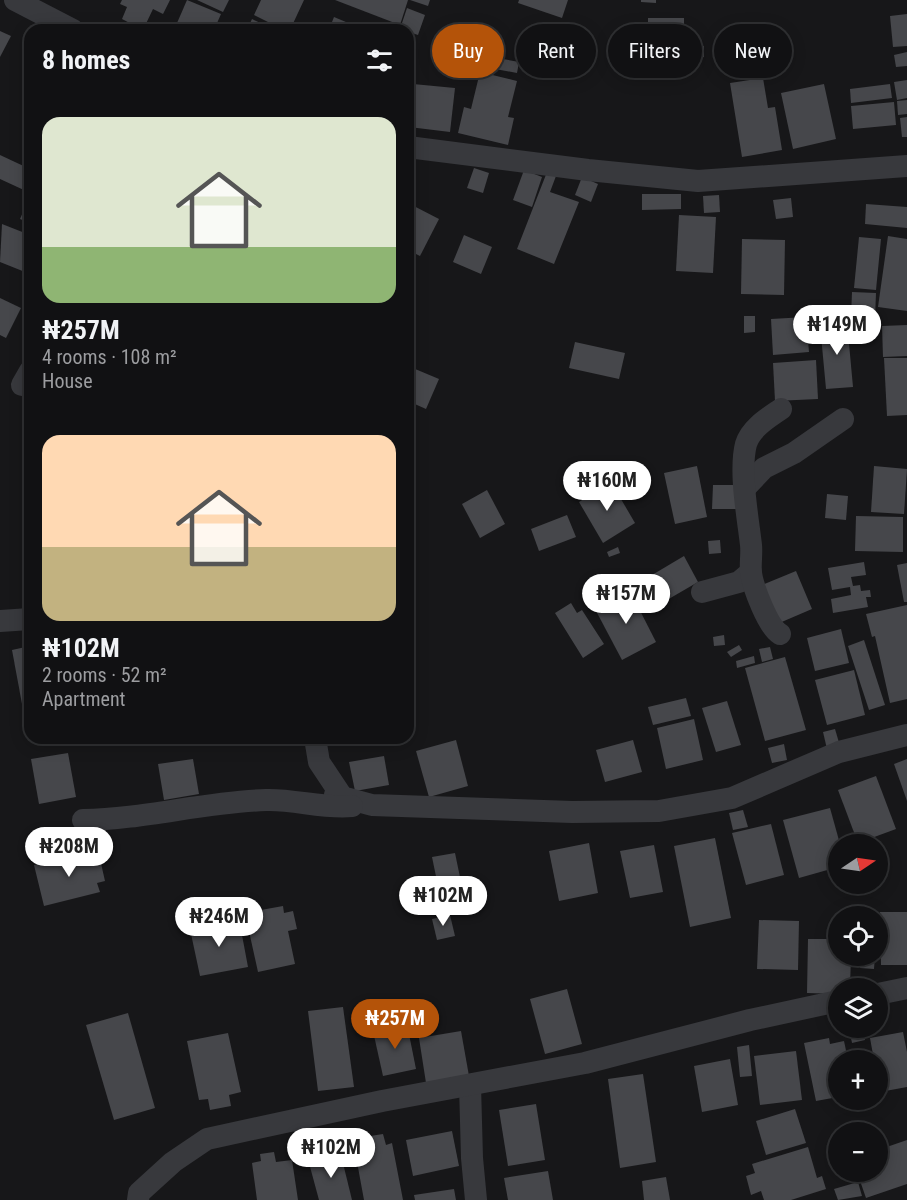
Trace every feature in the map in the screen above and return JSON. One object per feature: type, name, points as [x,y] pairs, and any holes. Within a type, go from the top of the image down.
[{"type":"street","points":[[15,0],[50,8],[67,24]]},
{"type":"street","points":[[414,148],[588,170],[698,181],[907,166]]},
{"type":"street","points":[[780,634],[771,626],[751,572],[746,487],[747,443],[761,423],[781,409]]},
{"type":"street","points":[[746,487],[764,468],[794,453],[843,419]]},
{"type":"street","points":[[702,592],[739,582],[751,572]]},
{"type":"street","points":[[0,621],[24,619]]},
{"type":"street","points":[[83,820],[123,819],[267,800],[336,808],[372,804],[572,812],[659,811],[732,798],[839,752],[907,735]]},
{"type":"street","points":[[316,744],[319,762],[341,795],[335,795],[372,804]]},
{"type":"street","points":[[888,992],[907,987]]},
{"type":"street","points":[[138,1200],[140,1193],[173,1162],[207,1138],[585,1063],[750,1020],[828,1004]]},
{"type":"street","points":[[470,1085],[472,1158],[476,1200]]},
{"type":"building","points":[[122,0],[170,0],[163,14],[153,9],[146,24],[132,24],[122,19],[127,7],[120,4]]},
{"type":"building","points":[[187,0],[221,14],[217,24],[177,24]]},
{"type":"building","points":[[197,0],[229,0],[223,12]]},
{"type":"building","points":[[261,0],[304,0],[293,24],[272,24],[254,15]]},
{"type":"building","points":[[335,0],[408,0],[400,24]]},
{"type":"building","points":[[410,0],[430,0],[428,6]]},
{"type":"building","points":[[519,0],[568,0],[562,18],[518,3]]},
{"type":"building","points":[[641,0],[656,0],[656,3],[641,2]]},
{"type":"building","points":[[407,8],[425,15],[418,35],[414,34],[414,24],[402,24]]},
{"type":"building","points":[[907,14],[907,46],[893,47],[890,16]]},
{"type":"building","points":[[334,17],[351,24],[331,24]]},
{"type":"building","points":[[648,18],[684,18],[684,24],[648,24]]},
{"type":"building","points":[[252,19],[262,24],[250,24]]},
{"type":"building","points":[[0,31],[11,36],[0,57]]},
{"type":"building","points":[[907,52],[907,66],[896,67],[894,55]]},
{"type":"building","points":[[504,59],[516,61],[516,73],[504,71]]},
{"type":"building","points":[[479,78],[504,78],[517,81],[508,117],[514,118],[508,145],[458,133],[464,107],[471,109]]},
{"type":"building","points":[[763,78],[768,108],[775,107],[782,150],[742,157],[730,83]]},
{"type":"building","points":[[907,80],[907,98],[897,100],[894,82]]},
{"type":"building","points":[[414,84],[455,88],[450,132],[414,128]]},
{"type":"building","points":[[824,84],[836,139],[793,149],[781,93]]},
{"type":"building","points":[[890,84],[892,98],[851,103],[850,89]]},
{"type":"building","points":[[907,100],[907,114],[898,115],[897,101]]},
{"type":"building","points":[[894,102],[896,125],[853,129],[851,106]]},
{"type":"building","points":[[907,117],[907,137],[902,137],[900,118]]},
{"type":"building","points":[[0,155],[24,166],[24,190],[0,179]]},
{"type":"building","points":[[474,168],[489,173],[483,193],[467,188]]},
{"type":"building","points":[[524,170],[542,177],[532,207],[513,200]]},
{"type":"building","points":[[547,172],[556,176],[550,192],[579,202],[554,264],[517,249]]},
{"type":"building","points":[[582,177],[598,184],[591,202],[575,195]]},
{"type":"building","points":[[642,194],[681,194],[681,209],[642,210]]},
{"type":"building","points":[[719,195],[720,212],[704,213],[703,196]]},
{"type":"building","points":[[791,198],[793,217],[776,219],[773,200]]},
{"type":"building","points":[[866,204],[907,207],[907,228],[865,224]]},
{"type":"building","points":[[414,206],[439,219],[420,256],[414,253]]},
{"type":"building","points":[[679,215],[716,217],[713,273],[676,271]]},
{"type":"building","points":[[2,224],[24,233],[24,272],[0,262]]},
{"type":"building","points":[[464,235],[492,247],[481,274],[453,262]]},
{"type":"building","points":[[888,236],[907,239],[907,311],[878,307]]},
{"type":"building","points":[[859,237],[881,239],[876,290],[854,288]]},
{"type":"building","points":[[742,239],[785,240],[784,295],[741,294]]},
{"type":"building","points":[[852,292],[876,293],[875,319],[851,317]]},
{"type":"building","points":[[0,298],[21,308],[6,338],[0,335]]},
{"type":"building","points":[[744,316],[755,316],[755,332],[744,333]]},
{"type":"building","points":[[806,317],[809,352],[773,355],[771,319]]},
{"type":"building","points":[[847,322],[853,387],[826,389],[820,325]]},
{"type":"building","points":[[907,325],[907,356],[883,357],[882,326]]},
{"type":"building","points":[[575,342],[625,353],[619,379],[569,368]]},
{"type":"building","points":[[884,358],[907,358],[907,415],[887,416]]},
{"type":"building","points":[[816,360],[818,399],[775,401],[773,363]]},
{"type":"building","points":[[414,369],[439,379],[426,409],[414,404]]},
{"type":"building","points":[[697,466],[707,517],[675,524],[664,473]]},
{"type":"building","points":[[874,466],[907,469],[904,514],[871,512]]},
{"type":"building","points":[[611,482],[635,523],[603,543],[579,502]]},
{"type":"building","points":[[713,485],[742,485],[742,509],[712,509]]},
{"type":"building","points":[[487,490],[505,524],[480,538],[462,504]]},
{"type":"building","points":[[827,494],[848,496],[846,520],[825,518]]},
{"type":"building","points":[[567,515],[576,537],[539,551],[531,529]]},
{"type":"building","points":[[856,516],[903,517],[903,552],[855,551]]},
{"type":"building","points":[[720,540],[721,553],[709,554],[708,541]]},
{"type":"building","points":[[618,547],[620,553],[609,557],[607,552]]},
{"type":"building","points":[[684,556],[698,582],[667,600],[652,575]]},
{"type":"building","points":[[864,562],[866,575],[851,577],[853,586],[860,585],[861,591],[870,590],[871,597],[866,597],[868,607],[833,613],[831,599],[851,595],[850,587],[832,590],[828,568]]},
{"type":"building","points":[[907,563],[907,602],[904,602],[897,565]]},
{"type":"building","points":[[796,571],[812,609],[777,624],[762,585]]},
{"type":"building","points":[[630,591],[656,642],[622,660],[595,609]]},
{"type":"building","points":[[571,603],[577,613],[582,610],[604,644],[583,658],[555,613]]},
{"type":"building","points":[[907,605],[907,699],[890,703],[875,636],[872,637],[866,614]]},
{"type":"building","points":[[841,629],[849,663],[815,671],[807,638]]},
{"type":"building","points":[[724,635],[725,645],[714,646],[713,637]]},
{"type":"building","points":[[864,640],[885,705],[869,710],[848,646]]},
{"type":"building","points":[[739,645],[742,650],[731,657],[727,652]]},
{"type":"building","points":[[24,647],[24,704],[22,704],[12,650]]},
{"type":"building","points":[[770,647],[773,659],[762,662],[759,649]]},
{"type":"building","points":[[754,656],[755,663],[737,668],[736,661]]},
{"type":"building","points":[[785,657],[806,730],[765,741],[745,668]]},
{"type":"building","points":[[854,670],[865,715],[827,725],[815,680]]},
{"type":"building","points":[[686,698],[691,716],[653,725],[648,707]]},
{"type":"building","points":[[727,701],[741,745],[716,752],[702,708]]},
{"type":"building","points":[[694,719],[703,760],[666,769],[657,728]]},
{"type":"building","points":[[835,729],[840,746],[827,749],[823,732]]},
{"type":"building","points":[[456,740],[468,786],[429,797],[416,751]]},
{"type":"building","points":[[633,740],[642,772],[605,782],[596,750]]},
{"type":"building","points":[[784,744],[787,760],[772,763],[768,748]]},
{"type":"building","points":[[68,753],[76,797],[39,804],[31,759]]},
{"type":"building","points":[[384,756],[389,785],[355,791],[349,762]]},
{"type":"building","points":[[193,759],[199,794],[164,800],[158,764]]},
{"type":"building","points":[[907,759],[907,801],[894,764]]},
{"type":"building","points":[[876,776],[896,829],[882,834],[855,834],[838,790]]},
{"type":"building","points":[[830,808],[837,834],[828,834],[828,870],[799,878],[783,820]]},
{"type":"building","points":[[743,810],[748,827],[733,830],[729,813]]},
{"type":"building","points":[[771,824],[784,875],[746,885],[732,833]]},
{"type":"building","points":[[715,838],[731,918],[690,927],[674,846]]},
{"type":"building","points":[[589,843],[598,893],[559,901],[549,851]]},
{"type":"building","points":[[654,845],[663,892],[630,898],[620,851]]},
{"type":"building","points":[[83,852],[86,862],[100,859],[105,881],[97,883],[100,892],[44,906],[34,865]]},
{"type":"building","points":[[455,853],[461,882],[438,886],[432,857]]},
{"type":"building","points":[[283,906],[284,913],[293,911],[297,929],[288,931],[295,964],[258,972],[245,913]]},
{"type":"building","points":[[888,912],[907,912],[907,965],[888,965]]},
{"type":"building","points":[[450,915],[455,936],[437,940],[432,919]]},
{"type":"building","points":[[239,919],[248,967],[200,976],[190,929]]},
{"type":"building","points":[[759,920],[799,921],[798,970],[757,969]]},
{"type":"building","points":[[808,939],[828,939],[828,966],[851,966],[850,978],[828,978],[828,994],[807,993]]},
{"type":"building","points":[[860,966],[874,966],[874,969],[860,968]]},
{"type":"building","points":[[567,989],[582,1044],[545,1054],[530,999]]},
{"type":"building","points":[[343,1007],[354,1087],[318,1091],[308,1011]]},
{"type":"building","points":[[128,1013],[155,1108],[114,1120],[86,1025]]},
{"type":"building","points":[[407,1024],[416,1069],[383,1076],[373,1031]]},
{"type":"building","points":[[461,1031],[469,1076],[426,1083],[419,1038]]},
{"type":"building","points":[[903,1032],[907,1052],[907,1087],[888,1091],[888,1050],[872,1050],[870,1038],[888,1038],[888,1035]]},
{"type":"building","points":[[228,1033],[241,1092],[229,1095],[231,1106],[210,1110],[208,1099],[199,1100],[187,1041]]},
{"type":"building","points":[[829,1038],[830,1044],[844,1041],[846,1050],[828,1050],[828,1099],[816,1101],[804,1043]]},
{"type":"building","points":[[851,1038],[864,1038],[865,1040],[852,1043]]},
{"type":"building","points":[[749,1045],[752,1076],[740,1077],[737,1047]]},
{"type":"building","points":[[796,1051],[802,1100],[760,1105],[754,1056]]},
{"type":"building","points":[[730,1059],[738,1105],[702,1112],[694,1066]]},
{"type":"building","points":[[643,1074],[656,1162],[620,1168],[608,1079]]},
{"type":"building","points":[[536,1104],[545,1160],[508,1166],[499,1110]]},
{"type":"building","points":[[795,1109],[806,1143],[766,1155],[756,1121]]},
{"type":"building","points":[[452,1131],[459,1166],[413,1176],[406,1140]]},
{"type":"building","points":[[383,1134],[386,1145],[392,1143],[403,1200],[364,1200],[355,1151],[366,1149],[364,1137]]},
{"type":"building","points":[[907,1140],[907,1184],[866,1198],[860,1182],[888,1182],[888,1147]]},
{"type":"building","points":[[808,1147],[817,1178],[822,1176],[826,1189],[791,1200],[764,1200],[761,1191],[751,1195],[746,1176],[755,1173],[752,1164]]},
{"type":"building","points":[[274,1152],[276,1162],[292,1160],[298,1200],[257,1200],[252,1163],[261,1161],[260,1154]]},
{"type":"building","points":[[341,1155],[352,1200],[319,1200],[309,1163]]},
{"type":"building","points":[[548,1171],[553,1200],[508,1200],[504,1178]]},
{"type":"building","points":[[666,1177],[670,1200],[644,1200],[642,1181]]},
{"type":"building","points":[[858,1182],[862,1196],[838,1200],[834,1189]]},
{"type":"building","points":[[454,1189],[456,1200],[415,1200],[414,1195]]}]
